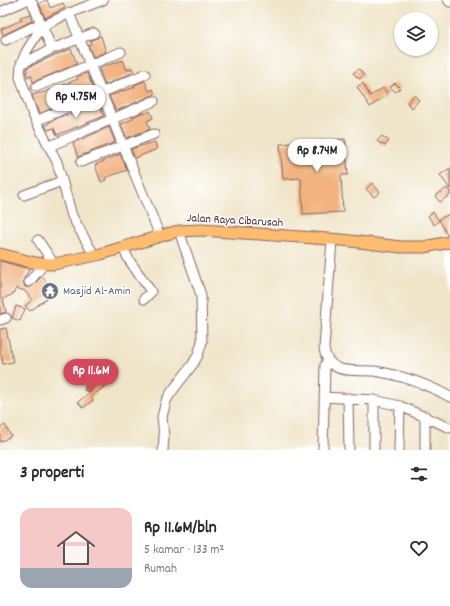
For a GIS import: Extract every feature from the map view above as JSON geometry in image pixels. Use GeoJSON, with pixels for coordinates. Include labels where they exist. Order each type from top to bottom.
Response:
{"type":"FeatureCollection","features":[{"type":"Feature","properties":{"kind":"main road","name":"Jalan Raya Cibarusah"},"geometry":{"type":"LineString","coordinates":[[0,254],[49,264],[123,248],[179,231],[202,230],[407,247],[424,247],[450,242]]}},
{"type":"Feature","properties":{"kind":"street"},"geometry":{"type":"LineString","coordinates":[[0,12],[27,0]]}},
{"type":"Feature","properties":{"kind":"street"},"geometry":{"type":"LineString","coordinates":[[31,0],[52,49]]}},
{"type":"Feature","properties":{"kind":"street"},"geometry":{"type":"LineString","coordinates":[[79,0],[73,11],[80,39],[160,236]]}},
{"type":"Feature","properties":{"kind":"street"},"geometry":{"type":"LineString","coordinates":[[6,40],[73,11],[103,0]]}},
{"type":"Feature","properties":{"kind":"street"},"geometry":{"type":"LineString","coordinates":[[41,25],[29,44],[21,64],[20,77],[32,115],[50,146],[57,162],[72,216],[94,255]]}},
{"type":"Feature","properties":{"kind":"street"},"geometry":{"type":"LineString","coordinates":[[21,64],[52,49],[94,33]]}},
{"type":"Feature","properties":{"kind":"street"},"geometry":{"type":"LineString","coordinates":[[36,87],[122,52]]}},
{"type":"Feature","properties":{"kind":"street"},"geometry":{"type":"LineString","coordinates":[[43,118],[145,74]]}},
{"type":"Feature","properties":{"kind":"street"},"geometry":{"type":"LineString","coordinates":[[50,146],[154,101]]}},
{"type":"Feature","properties":{"kind":"street"},"geometry":{"type":"LineString","coordinates":[[80,162],[154,134]]}},
{"type":"Feature","properties":{"kind":"street"},"geometry":{"type":"LineString","coordinates":[[24,195],[62,181]]}},
{"type":"Feature","properties":{"kind":"street"},"geometry":{"type":"LineString","coordinates":[[163,450],[164,436],[162,417],[166,401],[193,364],[198,355],[202,342],[201,295],[179,231]]}},
{"type":"Feature","properties":{"kind":"street"},"geometry":{"type":"LineString","coordinates":[[28,282],[49,264],[38,240]]}},
{"type":"Feature","properties":{"kind":"street"},"geometry":{"type":"LineString","coordinates":[[332,240],[324,348],[328,361],[339,368],[375,371],[404,378],[450,397]]}},
{"type":"Feature","properties":{"kind":"street"},"geometry":{"type":"LineString","coordinates":[[123,248],[129,260],[151,292],[144,299]]}},
{"type":"Feature","properties":{"kind":"street"},"geometry":{"type":"LineString","coordinates":[[323,450],[325,365],[328,361]]}},
{"type":"Feature","properties":{"kind":"street"},"geometry":{"type":"LineString","coordinates":[[324,397],[374,400],[400,406],[450,428]]}},
{"type":"Feature","properties":{"kind":"street"},"geometry":{"type":"LineString","coordinates":[[348,398],[348,450]]}},
{"type":"Feature","properties":{"kind":"street"},"geometry":{"type":"LineString","coordinates":[[374,400],[374,450]]}},
{"type":"Feature","properties":{"kind":"street"},"geometry":{"type":"LineString","coordinates":[[399,450],[400,406]]}},
{"type":"Feature","properties":{"kind":"street"},"geometry":{"type":"LineString","coordinates":[[424,450],[425,416]]}},
{"type":"Feature","properties":{"kind":"building"},"geometry":{"type":"Polygon","coordinates":[[[47,0],[50,8],[63,3],[65,8],[45,18],[39,3],[47,0]]]}},
{"type":"Feature","properties":{"kind":"building"},"geometry":{"type":"Polygon","coordinates":[[[30,14],[32,21],[3,35],[1,29],[22,20],[20,17],[30,14]]]}},
{"type":"Feature","properties":{"kind":"building"},"geometry":{"type":"Polygon","coordinates":[[[101,36],[106,52],[93,57],[88,45],[91,44],[90,41],[101,36]]]}},
{"type":"Feature","properties":{"kind":"building"},"geometry":{"type":"Polygon","coordinates":[[[71,49],[77,64],[33,82],[31,75],[27,77],[27,68],[71,49]]]}},
{"type":"Feature","properties":{"kind":"building"},"geometry":{"type":"Polygon","coordinates":[[[123,60],[127,70],[132,68],[134,72],[105,85],[99,68],[123,60]]]}},
{"type":"Feature","properties":{"kind":"building"},"geometry":{"type":"Polygon","coordinates":[[[359,69],[364,75],[359,79],[353,73],[359,69]]]}},
{"type":"Feature","properties":{"kind":"building"},"geometry":{"type":"Polygon","coordinates":[[[87,73],[94,90],[56,105],[39,114],[32,95],[45,92],[78,79],[77,77],[87,73]]]}},
{"type":"Feature","properties":{"kind":"building"},"geometry":{"type":"Polygon","coordinates":[[[145,81],[149,91],[153,89],[155,94],[116,111],[109,96],[135,87],[134,85],[145,81]]]}},
{"type":"Feature","properties":{"kind":"building"},"geometry":{"type":"Polygon","coordinates":[[[363,83],[370,96],[383,88],[388,94],[370,107],[357,87],[363,83]]]}},
{"type":"Feature","properties":{"kind":"building"},"geometry":{"type":"Polygon","coordinates":[[[395,83],[400,88],[396,92],[390,87],[395,83]]]}},
{"type":"Feature","properties":{"kind":"building"},"geometry":{"type":"Polygon","coordinates":[[[414,95],[419,100],[412,108],[407,103],[414,95]]]}},
{"type":"Feature","properties":{"kind":"building"},"geometry":{"type":"Polygon","coordinates":[[[98,101],[104,116],[57,135],[54,128],[48,130],[45,125],[66,114],[67,116],[98,101]]]}},
{"type":"Feature","properties":{"kind":"building"},"geometry":{"type":"Polygon","coordinates":[[[150,111],[153,118],[147,121],[150,129],[127,138],[121,124],[133,119],[132,117],[150,111]]]}},
{"type":"Feature","properties":{"kind":"building"},"geometry":{"type":"Polygon","coordinates":[[[109,127],[115,142],[78,157],[73,143],[109,127]]]}},
{"type":"Feature","properties":{"kind":"building"},"geometry":{"type":"Polygon","coordinates":[[[382,136],[389,141],[385,146],[377,141],[382,136]]]}},
{"type":"Feature","properties":{"kind":"building"},"geometry":{"type":"Polygon","coordinates":[[[345,139],[348,175],[341,175],[343,212],[303,214],[301,178],[283,179],[280,144],[345,139]]]}},
{"type":"Feature","properties":{"kind":"building"},"geometry":{"type":"Polygon","coordinates":[[[155,142],[157,149],[135,158],[131,149],[155,142]]]}},
{"type":"Feature","properties":{"kind":"building"},"geometry":{"type":"Polygon","coordinates":[[[120,154],[127,170],[105,178],[106,180],[101,182],[95,165],[120,154]]]}},
{"type":"Feature","properties":{"kind":"building"},"geometry":{"type":"Polygon","coordinates":[[[450,168],[450,189],[440,175],[450,168]]]}},
{"type":"Feature","properties":{"kind":"building"},"geometry":{"type":"Polygon","coordinates":[[[372,183],[380,192],[374,197],[366,189],[372,183]]]}},
{"type":"Feature","properties":{"kind":"building"},"geometry":{"type":"Polygon","coordinates":[[[447,188],[450,195],[440,202],[435,196],[447,188]]]}},
{"type":"Feature","properties":{"kind":"building"},"geometry":{"type":"Polygon","coordinates":[[[433,212],[439,221],[434,225],[428,216],[433,212]]]}},
{"type":"Feature","properties":{"kind":"building"},"geometry":{"type":"Polygon","coordinates":[[[450,214],[450,235],[447,235],[439,219],[450,214]]]}},
{"type":"Feature","properties":{"kind":"building"},"geometry":{"type":"Polygon","coordinates":[[[0,261],[29,269],[23,281],[25,287],[31,287],[42,276],[54,293],[30,311],[25,306],[32,300],[25,291],[16,288],[13,294],[3,299],[6,312],[0,314],[0,261]]]}},
{"type":"Feature","properties":{"kind":"building"},"geometry":{"type":"Polygon","coordinates":[[[16,306],[25,309],[20,321],[12,318],[16,306]]]}},
{"type":"Feature","properties":{"kind":"building"},"geometry":{"type":"Polygon","coordinates":[[[6,328],[13,362],[3,364],[0,350],[0,329],[6,328]]]}},
{"type":"Feature","properties":{"kind":"building"},"geometry":{"type":"Polygon","coordinates":[[[101,381],[105,386],[91,397],[93,400],[83,408],[78,402],[90,392],[84,390],[88,382],[96,385],[101,381]]]}},
{"type":"Feature","properties":{"kind":"building"},"geometry":{"type":"Polygon","coordinates":[[[5,425],[11,436],[0,442],[0,428],[5,425]]]}},
{"type":"Feature","properties":{"kind":"place","name":"Masjid Al-Amin"},"geometry":{"type":"Point","coordinates":[50,291]}}]}
